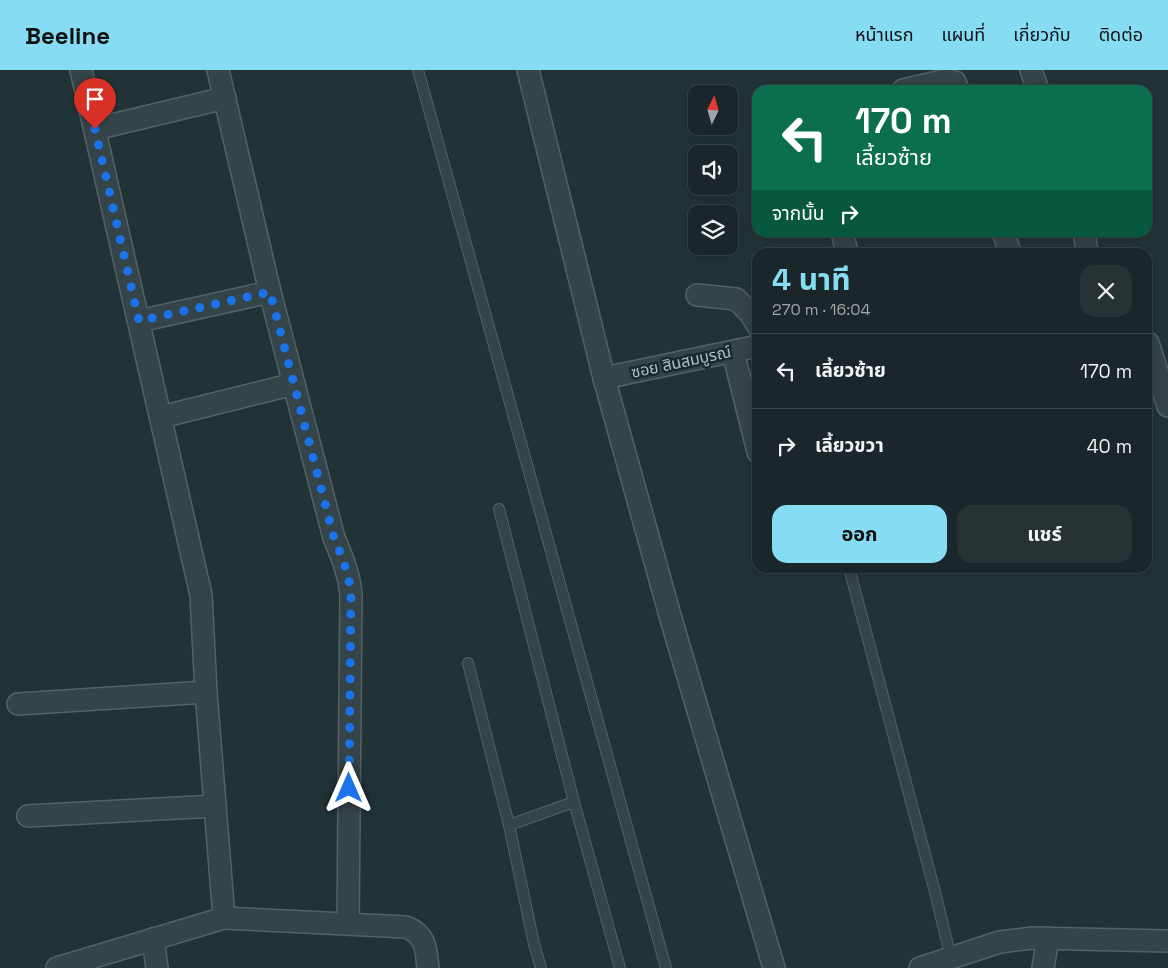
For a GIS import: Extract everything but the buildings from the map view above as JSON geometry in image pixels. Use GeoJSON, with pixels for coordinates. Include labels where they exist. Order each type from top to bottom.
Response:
{"type":"FeatureCollection","features":[{"type":"Feature","properties":{"kind":"street"},"geometry":{"type":"LineString","coordinates":[[81,70],[201,595],[206,692],[224,918]]}},
{"type":"Feature","properties":{"kind":"street"},"geometry":{"type":"LineString","coordinates":[[218,70],[270,292],[334,538],[350,578],[348,923]]}},
{"type":"Feature","properties":{"kind":"street"},"geometry":{"type":"LineString","coordinates":[[528,70],[604,378],[671,618],[774,968]]}},
{"type":"Feature","properties":{"kind":"street"},"geometry":{"type":"LineString","coordinates":[[1031,70],[1036,85]]}},
{"type":"Feature","properties":{"kind":"street"},"geometry":{"type":"LineString","coordinates":[[924,85],[946,80],[955,82],[956,85]]}},
{"type":"Feature","properties":{"kind":"street"},"geometry":{"type":"LineString","coordinates":[[95,129],[225,98]]}},
{"type":"Feature","properties":{"kind":"street"},"geometry":{"type":"LineString","coordinates":[[139,321],[270,292]]}},
{"type":"Feature","properties":{"kind":"street"},"geometry":{"type":"LineString","coordinates":[[697,295],[736,299],[752,316]]}},
{"type":"Feature","properties":{"kind":"street","name":"ซอย สินสมบูรณ์"},"geometry":{"type":"LineString","coordinates":[[604,378],[752,347]]}},
{"type":"Feature","properties":{"kind":"street"},"geometry":{"type":"LineString","coordinates":[[733,352],[752,428]]}},
{"type":"Feature","properties":{"kind":"street"},"geometry":{"type":"LineString","coordinates":[[1152,356],[1168,406]]}},
{"type":"Feature","properties":{"kind":"street"},"geometry":{"type":"LineString","coordinates":[[161,416],[294,384]]}},
{"type":"Feature","properties":{"kind":"street"},"geometry":{"type":"LineString","coordinates":[[18,704],[206,692]]}},
{"type":"Feature","properties":{"kind":"street"},"geometry":{"type":"LineString","coordinates":[[28,816],[215,806]]}},
{"type":"Feature","properties":{"kind":"street"},"geometry":{"type":"LineString","coordinates":[[57,968],[224,918],[406,927],[415,931],[423,939],[427,952],[428,968]]}},
{"type":"Feature","properties":{"kind":"street"},"geometry":{"type":"LineString","coordinates":[[920,968],[1000,942],[1032,938],[1168,941]]}},
{"type":"Feature","properties":{"kind":"street"},"geometry":{"type":"LineString","coordinates":[[1043,968],[1048,938]]}},
{"type":"Feature","properties":{"kind":"street"},"geometry":{"type":"LineString","coordinates":[[153,939],[157,968]]}},
{"type":"Feature","properties":{"kind":"lane"},"geometry":{"type":"LineString","coordinates":[[418,70],[666,968]]}},
{"type":"Feature","properties":{"kind":"lane"},"geometry":{"type":"LineString","coordinates":[[499,509],[574,802],[620,968]]}},
{"type":"Feature","properties":{"kind":"lane"},"geometry":{"type":"LineString","coordinates":[[850,573],[951,958]]}},
{"type":"Feature","properties":{"kind":"lane"},"geometry":{"type":"LineString","coordinates":[[468,663],[509,825],[534,944],[541,968]]}},
{"type":"Feature","properties":{"kind":"lane"},"geometry":{"type":"LineString","coordinates":[[509,825],[574,802]]}},
{"type":"Feature","properties":{"kind":"route"},"geometry":{"type":"LineString","coordinates":[[95,129],[139,321],[270,292],[334,538],[350,578],[349,788]]}}]}
